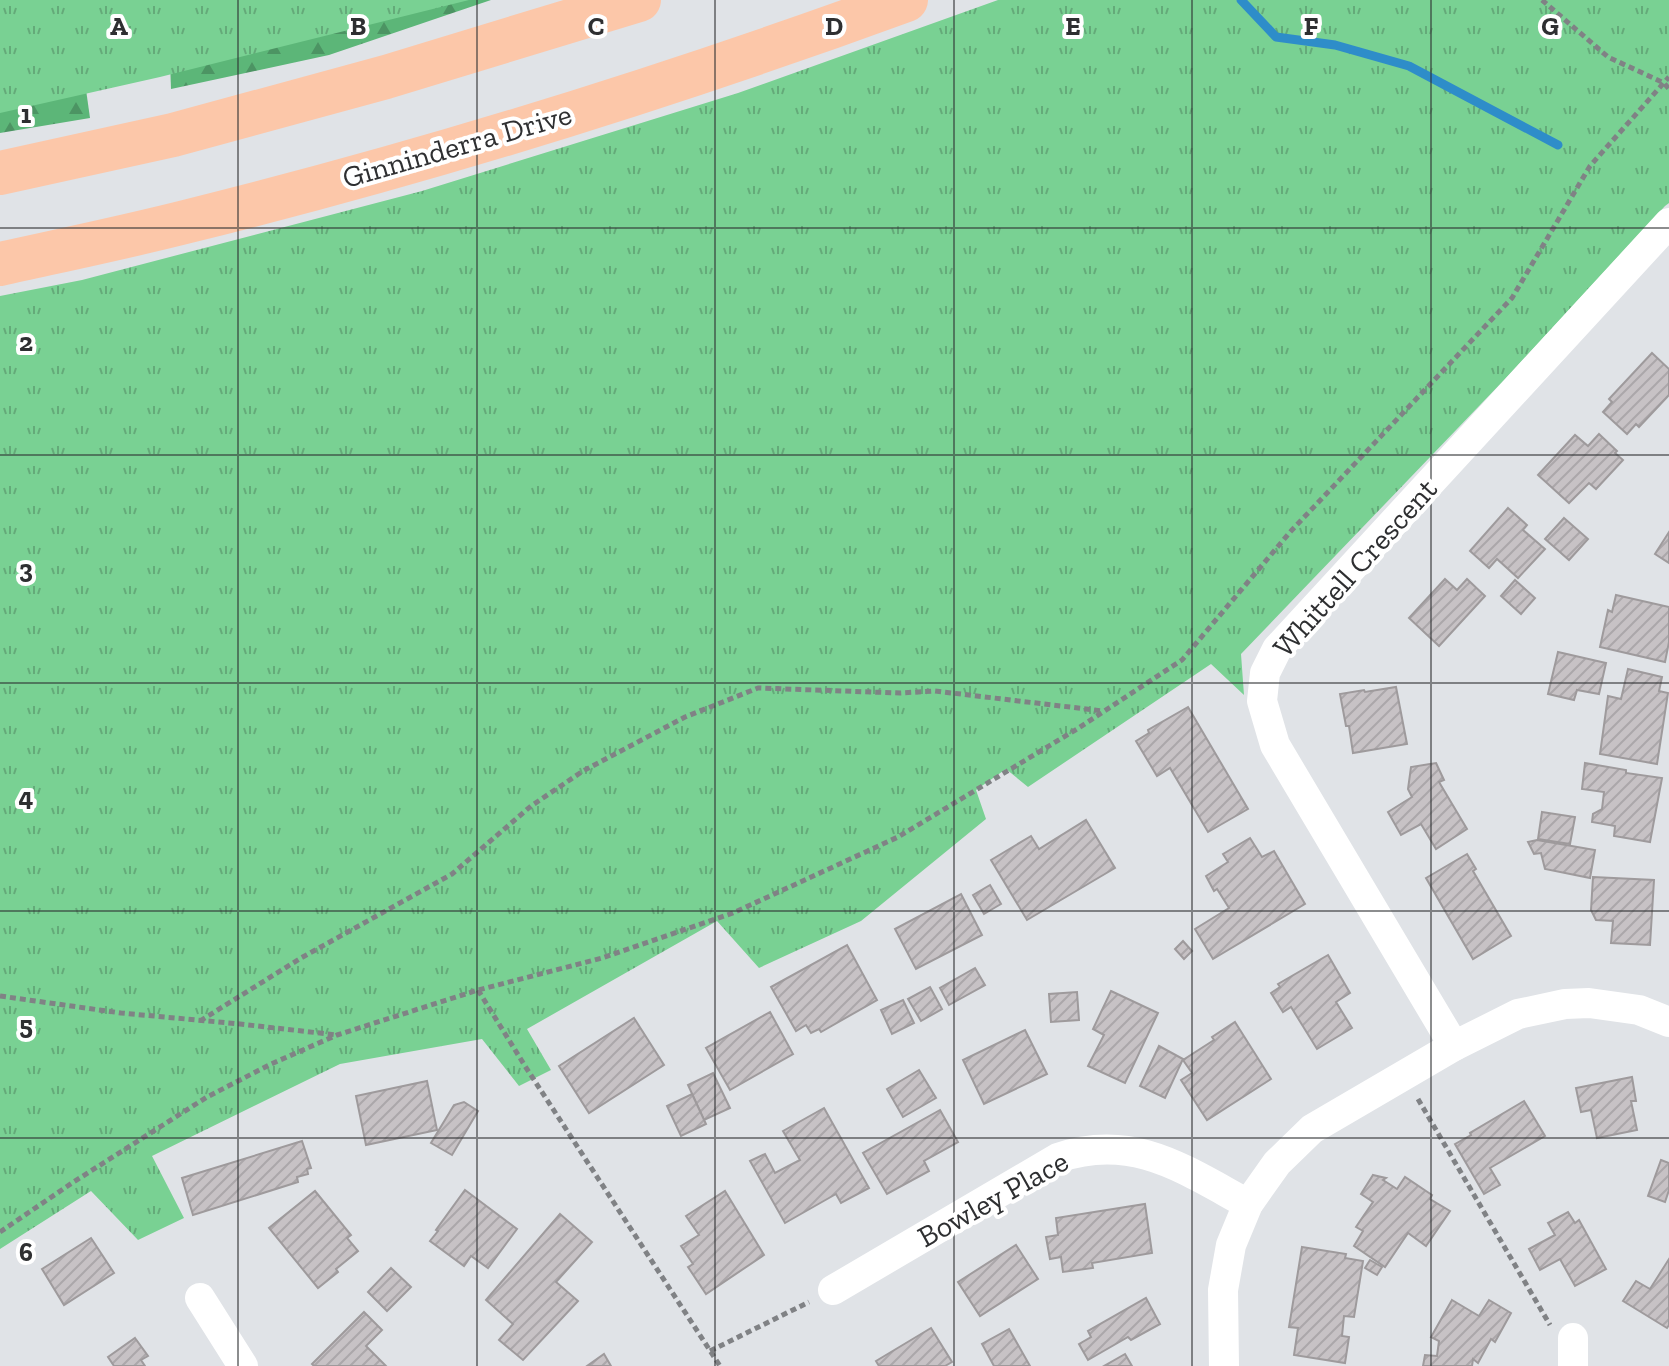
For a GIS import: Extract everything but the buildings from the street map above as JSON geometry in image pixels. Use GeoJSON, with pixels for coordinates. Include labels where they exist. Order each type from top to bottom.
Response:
{"type":"FeatureCollection","features":[{"type":"Feature","properties":{"kind":"main road"},"geometry":{"type":"LineString","coordinates":[[0,173],[173,135],[386,77],[639,0]]}},
{"type":"Feature","properties":{"kind":"main road","name":"Ginninderra Drive"},"geometry":{"type":"LineString","coordinates":[[0,264],[188,222],[406,164],[642,91],[906,0]]}},
{"type":"Feature","properties":{"kind":"street","name":"Whittell Crescent"},"geometry":{"type":"LineString","coordinates":[[1454,1046],[1275,745],[1262,701],[1265,673],[1277,649],[1669,223]]}},
{"type":"Feature","properties":{"kind":"street"},"geometry":{"type":"LineString","coordinates":[[1224,1366],[1223,1290],[1231,1245],[1248,1204],[1277,1163],[1312,1129],[1454,1046],[1518,1014],[1565,1004],[1589,1003],[1639,1010],[1669,1022]]}},
{"type":"Feature","properties":{"kind":"street","name":"Bowley Place"},"geometry":{"type":"LineString","coordinates":[[833,1290],[1058,1158],[1076,1152],[1114,1148],[1154,1156],[1248,1204]]}},
{"type":"Feature","properties":{"kind":"street"},"geometry":{"type":"LineString","coordinates":[[200,1298],[243,1366]]}},
{"type":"Feature","properties":{"kind":"path"},"geometry":{"type":"LineString","coordinates":[[1542,0],[1608,57],[1667,86]]}},
{"type":"Feature","properties":{"kind":"path"},"geometry":{"type":"LineString","coordinates":[[0,1232],[207,1097],[271,1064],[337,1035],[478,990],[602,958],[733,913],[898,837],[1105,711],[1182,660],[1291,531],[1512,298],[1590,166],[1667,86],[1669,77]]}},
{"type":"Feature","properties":{"kind":"path"},"geometry":{"type":"LineString","coordinates":[[200,1021],[301,958],[452,874],[531,806],[583,771],[685,717],[758,688],[900,693],[935,691],[1105,711]]}},
{"type":"Feature","properties":{"kind":"path"},"geometry":{"type":"LineString","coordinates":[[478,990],[720,1366]]}},
{"type":"Feature","properties":{"kind":"path"},"geometry":{"type":"LineString","coordinates":[[0,996],[337,1035]]}},
{"type":"Feature","properties":{"kind":"path"},"geometry":{"type":"LineString","coordinates":[[1403,1076],[1554,1332],[1573,1352]]}},
{"type":"Feature","properties":{"kind":"path"},"geometry":{"type":"LineString","coordinates":[[710,1351],[833,1290]]}},
{"type":"Feature","properties":{"kind":"green space"},"geometry":{"type":"Polygon","coordinates":[[[0,0],[469,0],[160,77],[0,113],[0,0]]]}},
{"type":"Feature","properties":{"kind":"green space"},"geometry":{"type":"Polygon","coordinates":[[[285,0],[491,0],[329,55],[171,89],[169,33],[285,0]]]}},
{"type":"Feature","properties":{"kind":"green space"},"geometry":{"type":"Polygon","coordinates":[[[998,0],[1669,0],[1669,203],[1241,654],[1244,695],[1211,664],[1028,787],[1006,769],[976,790],[986,819],[861,921],[759,968],[717,921],[527,1029],[551,1070],[519,1086],[482,1039],[340,1064],[152,1156],[184,1218],[138,1240],[91,1191],[0,1249],[0,296],[82,280],[422,191],[738,93],[998,0]]]}},
{"type":"Feature","properties":{"kind":"green space"},"geometry":{"type":"Polygon","coordinates":[[[79,40],[90,118],[0,133],[0,51],[79,40]]]}},
{"type":"Feature","properties":{"kind":"waterway"},"geometry":{"type":"LineString","coordinates":[[1241,0],[1276,37],[1335,45],[1409,66],[1558,145]]}}]}
